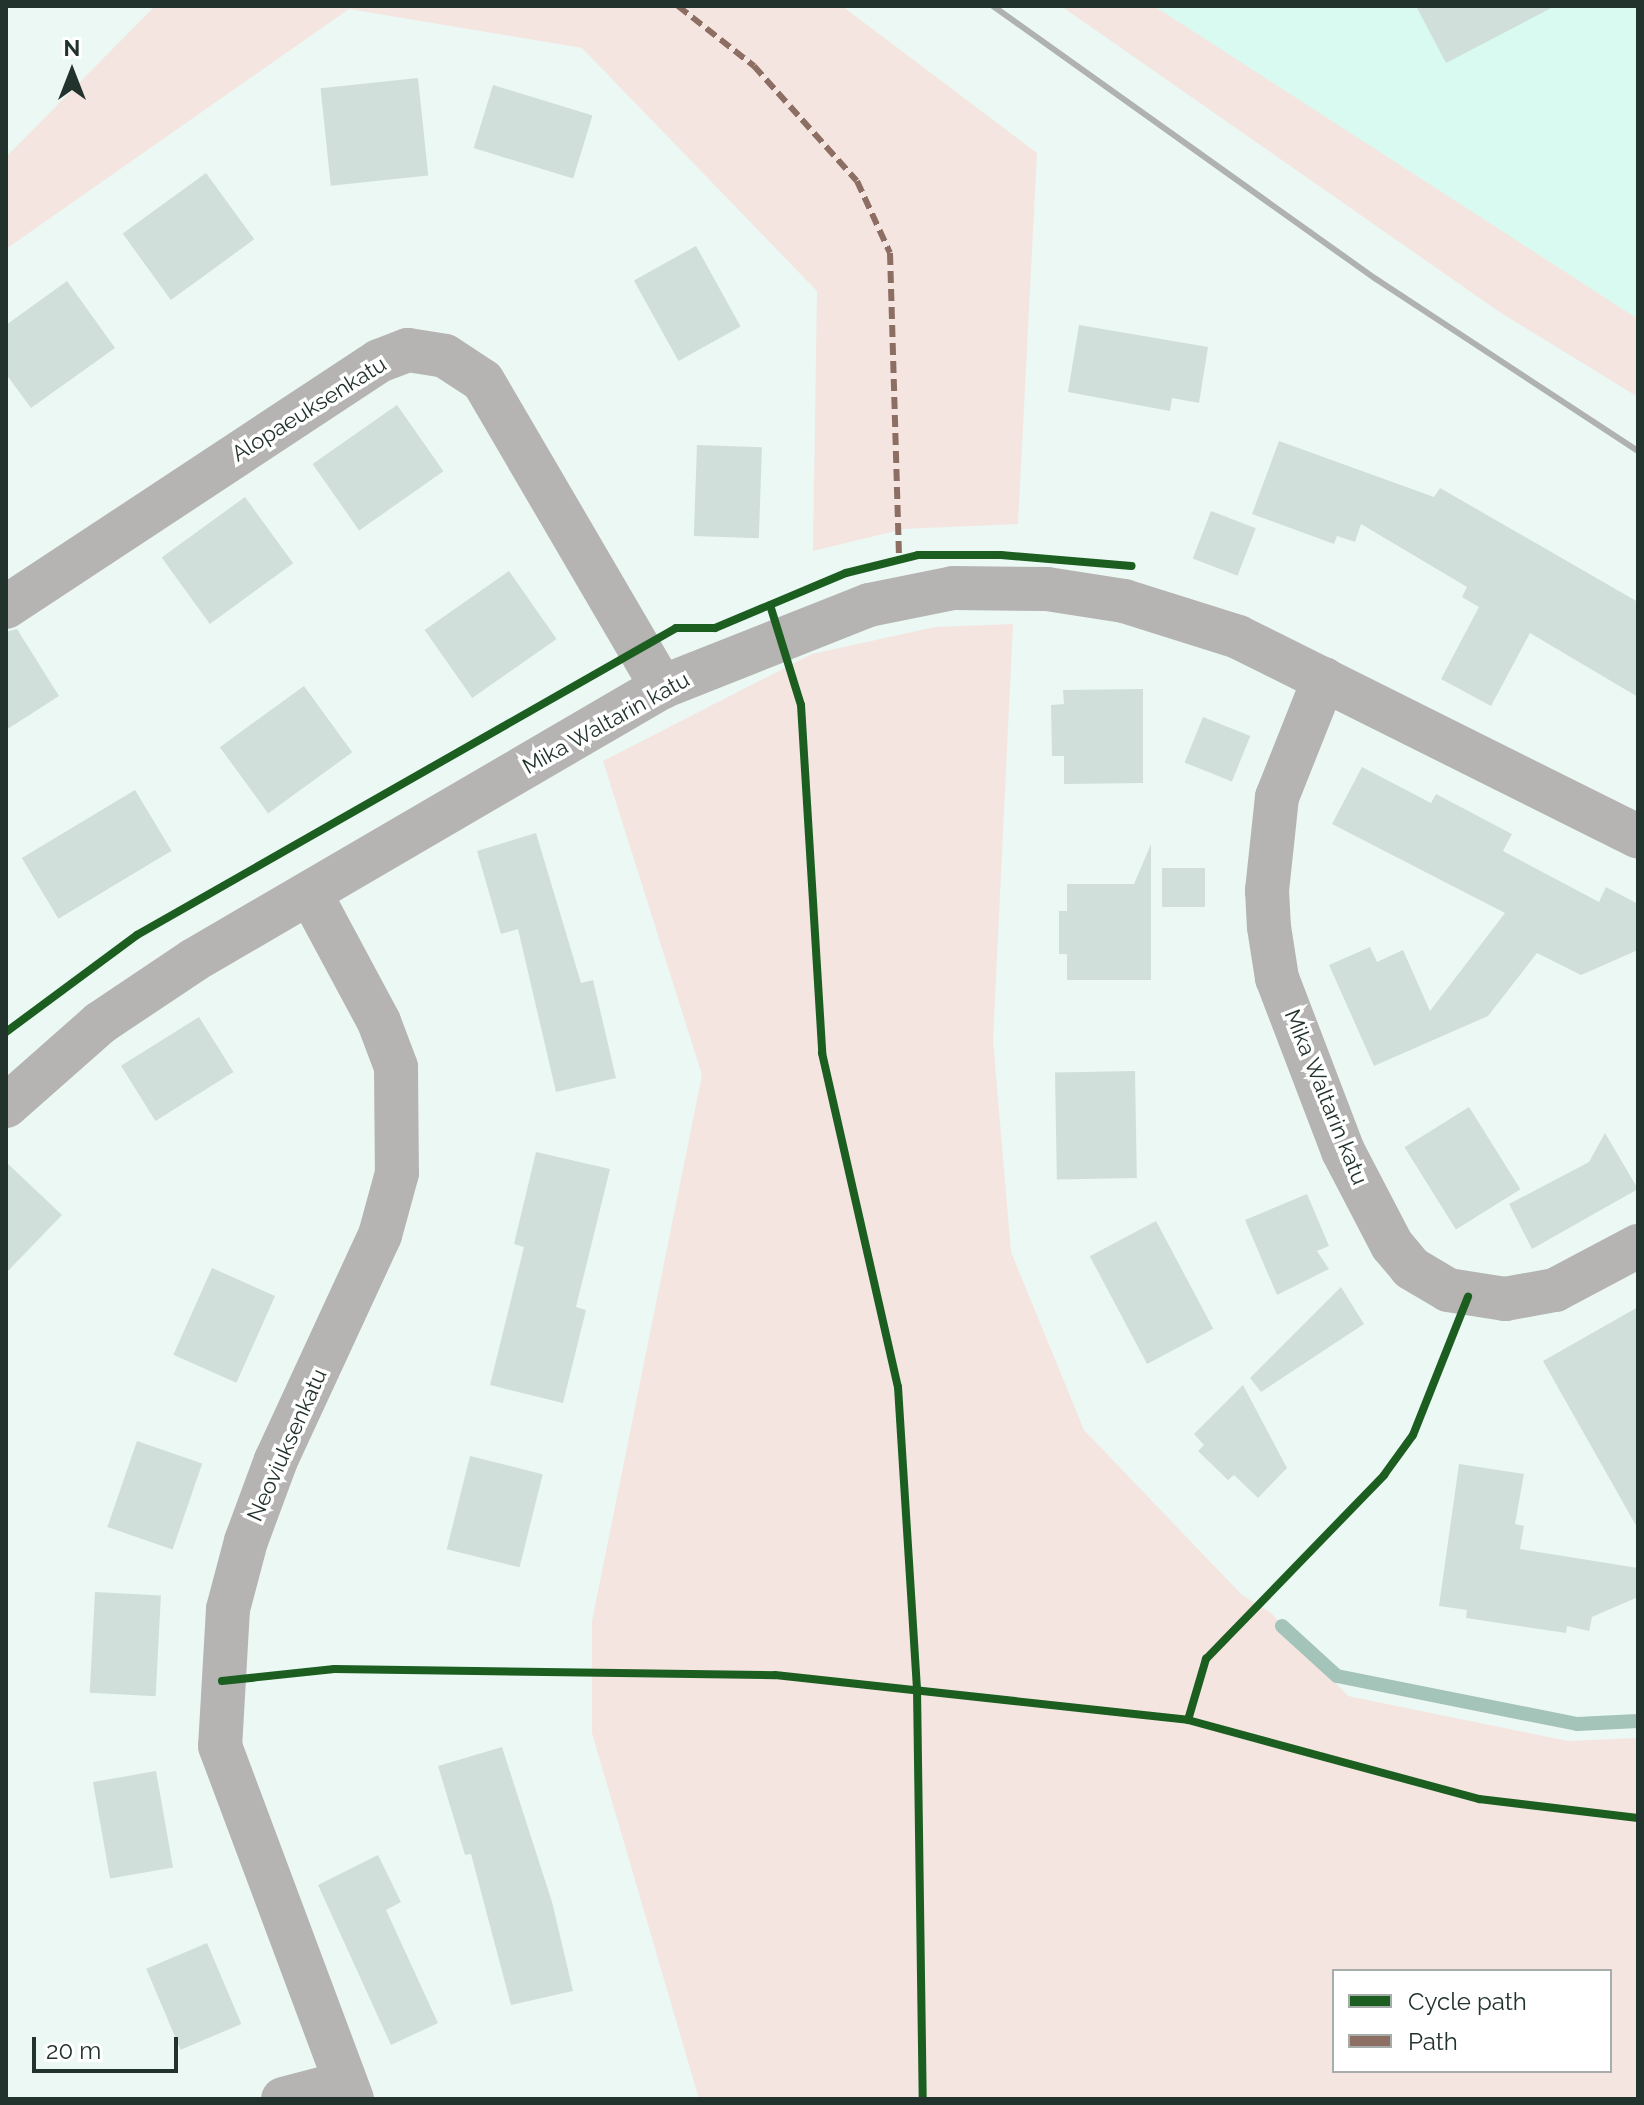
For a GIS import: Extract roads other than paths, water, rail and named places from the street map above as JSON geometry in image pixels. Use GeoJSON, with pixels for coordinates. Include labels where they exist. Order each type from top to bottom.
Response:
{"type":"FeatureCollection","features":[{"type":"Feature","properties":{"kind":"street","name":"Alopaeuksenkatu"},"geometry":{"type":"LineString","coordinates":[[6,607],[379,361],[408,350],[445,356],[483,381],[662,687]]}},
{"type":"Feature","properties":{"kind":"street","name":"Mika Waltarin katu"},"geometry":{"type":"LineString","coordinates":[[6,1106],[100,1023],[194,960],[311,895],[662,687],[869,605],[953,588],[1047,589],[1124,601],[1238,637],[1638,836]]}},
{"type":"Feature","properties":{"kind":"street","name":"Mika Waltarin katu"},"geometry":{"type":"LineString","coordinates":[[1324,679],[1277,797],[1267,890],[1269,927],[1277,978],[1343,1151],[1392,1245],[1411,1268],[1448,1290],[1505,1299],[1555,1290],[1638,1246]]}},
{"type":"Feature","properties":{"kind":"street","name":"Neoviuksenkatu"},"geometry":{"type":"LineString","coordinates":[[311,895],[379,1022],[396,1067],[397,1173],[380,1235],[276,1460],[246,1541],[228,1609],[220,1746],[348,2091]]}},
{"type":"Feature","properties":{"kind":"street"},"geometry":{"type":"LineString","coordinates":[[283,2099],[348,2091]]}},
{"type":"Feature","properties":{"kind":"waterway"},"geometry":{"type":"LineString","coordinates":[[1282,1626],[1337,1676],[1577,1724],[1638,1721]]}},
{"type":"Feature","properties":{"kind":"railway"},"geometry":{"type":"LineString","coordinates":[[993,6],[1376,279],[1638,451]]}}]}
